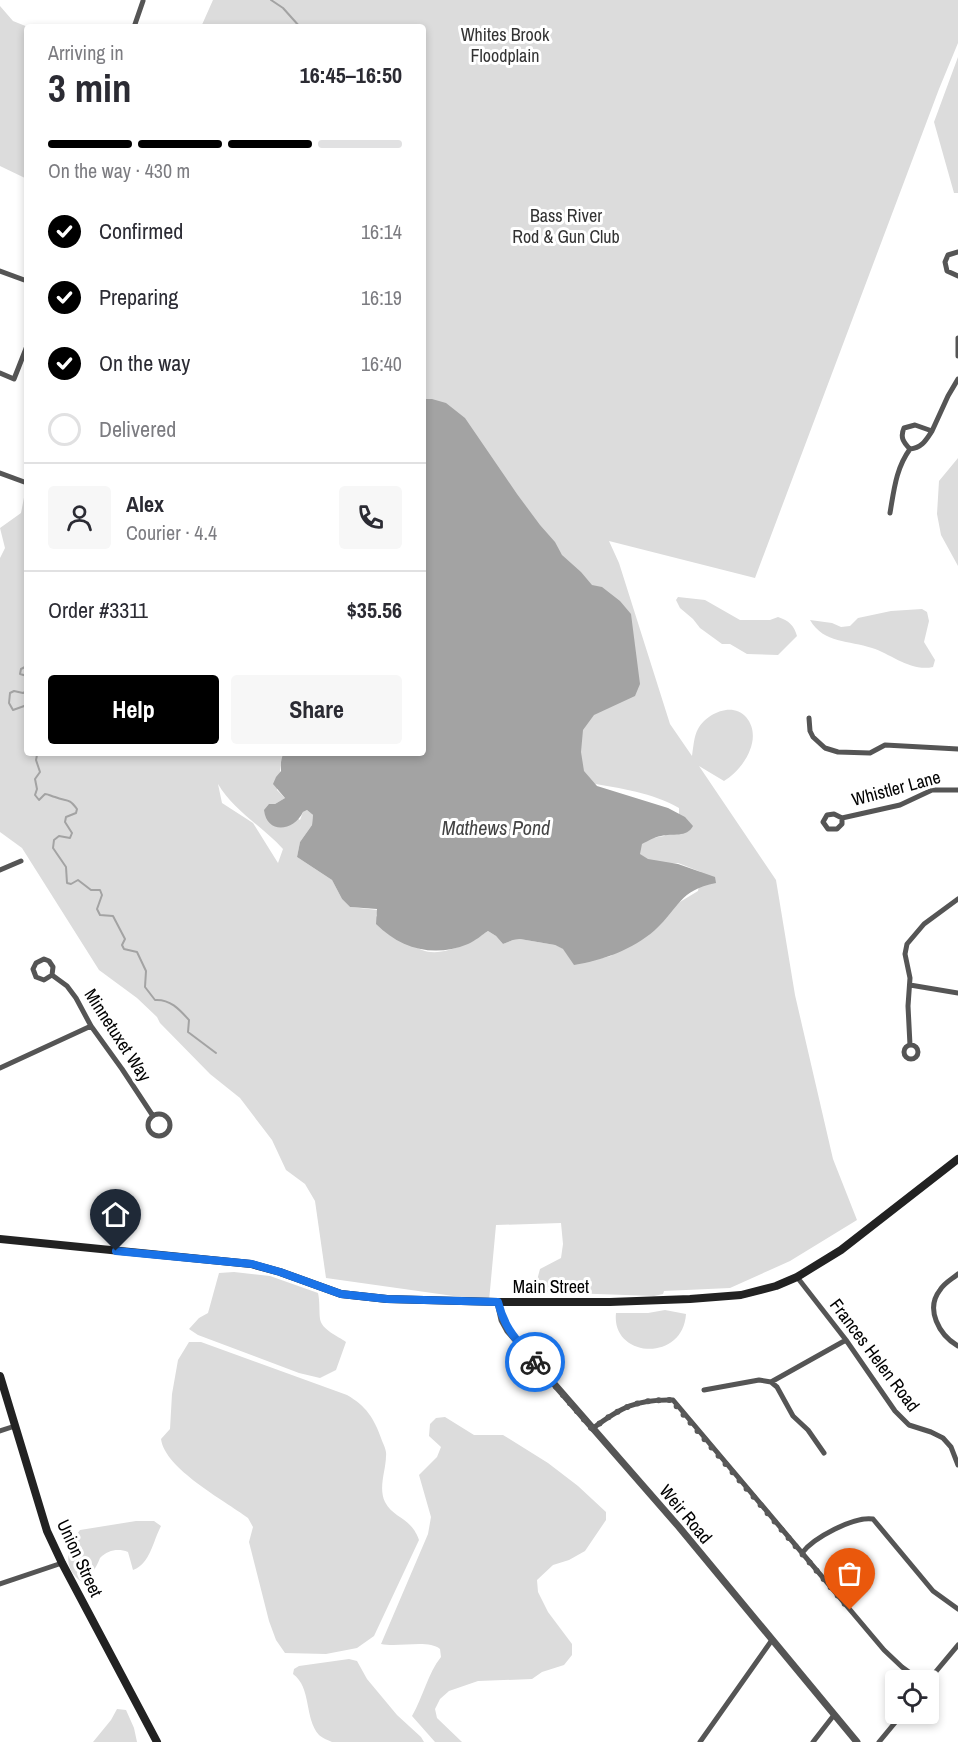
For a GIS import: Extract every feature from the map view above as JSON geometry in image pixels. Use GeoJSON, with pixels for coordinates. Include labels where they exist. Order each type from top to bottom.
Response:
{"type":"FeatureCollection","features":[{"type":"Feature","properties":{"kind":"main road","name":"Main Street"},"geometry":{"type":"LineString","coordinates":[[0,1239],[252,1264],[341,1294],[387,1299],[610,1302],[719,1298],[758,1291],[797,1276],[841,1250],[957,1163]]}},
{"type":"Feature","properties":{"kind":"main road","name":"Union Street"},"geometry":{"type":"LineString","coordinates":[[0,1376],[47,1531],[157,1742]]}},
{"type":"Feature","properties":{"kind":"street"},"geometry":{"type":"LineString","coordinates":[[135,24],[142,0]]}},
{"type":"Feature","properties":{"kind":"street"},"geometry":{"type":"LineString","coordinates":[[958,252],[948,255],[945,267],[947,271],[958,276]]}},
{"type":"Feature","properties":{"kind":"street"},"geometry":{"type":"LineString","coordinates":[[0,271],[24,280]]}},
{"type":"Feature","properties":{"kind":"street"},"geometry":{"type":"LineString","coordinates":[[958,338],[958,356]]}},
{"type":"Feature","properties":{"kind":"street"},"geometry":{"type":"LineString","coordinates":[[0,373],[14,379],[24,354]]}},
{"type":"Feature","properties":{"kind":"street"},"geometry":{"type":"LineString","coordinates":[[890,513],[902,459],[910,449],[917,448],[924,443],[958,379]]}},
{"type":"Feature","properties":{"kind":"street"},"geometry":{"type":"LineString","coordinates":[[910,449],[903,441],[901,434],[904,428],[915,424],[932,431]]}},
{"type":"Feature","properties":{"kind":"street"},"geometry":{"type":"LineString","coordinates":[[0,473],[24,482]]}},
{"type":"Feature","properties":{"kind":"street"},"geometry":{"type":"LineString","coordinates":[[809,718],[813,737],[825,748],[838,752],[870,753],[885,745],[958,749]]}},
{"type":"Feature","properties":{"kind":"street","name":"Whistler Lane"},"geometry":{"type":"LineString","coordinates":[[842,818],[900,805],[932,790],[958,789]]}},
{"type":"Feature","properties":{"kind":"street"},"geometry":{"type":"LineString","coordinates":[[0,870],[21,861]]}},
{"type":"Feature","properties":{"kind":"street"},"geometry":{"type":"LineString","coordinates":[[910,1045],[908,1006],[910,985],[905,954],[908,944],[924,924],[958,899]]}},
{"type":"Feature","properties":{"kind":"street","name":"Minnetuxet Way"},"geometry":{"type":"LineString","coordinates":[[52,975],[76,998],[92,1026],[153,1116]]}},
{"type":"Feature","properties":{"kind":"street"},"geometry":{"type":"LineString","coordinates":[[910,985],[958,993]]}},
{"type":"Feature","properties":{"kind":"street"},"geometry":{"type":"LineString","coordinates":[[0,1068],[92,1026]]}},
{"type":"Feature","properties":{"kind":"street","name":"Minnetuxet Way"},"geometry":{"type":"LineString","coordinates":[[163,1114],[168,1119],[170,1128],[165,1134],[158,1136],[150,1130],[149,1122],[153,1116],[163,1114]]}},
{"type":"Feature","properties":{"kind":"street"},"geometry":{"type":"LineString","coordinates":[[958,1274],[941,1288],[936,1297],[934,1309],[936,1321],[943,1333],[958,1346]]}},
{"type":"Feature","properties":{"kind":"street","name":"Frances Helen Road"},"geometry":{"type":"LineString","coordinates":[[797,1276],[901,1418],[909,1425],[943,1438],[951,1447],[958,1465]]}},
{"type":"Feature","properties":{"kind":"street","name":"Weir Road"},"geometry":{"type":"LineString","coordinates":[[498,1302],[502,1320],[508,1331],[679,1527],[857,1742]]}},
{"type":"Feature","properties":{"kind":"street"},"geometry":{"type":"LineString","coordinates":[[771,1382],[846,1340]]}},
{"type":"Feature","properties":{"kind":"street"},"geometry":{"type":"LineString","coordinates":[[704,1390],[759,1380],[771,1382],[777,1387],[793,1416],[808,1430],[824,1453]]}},
{"type":"Feature","properties":{"kind":"street"},"geometry":{"type":"LineString","coordinates":[[592,1429],[626,1406],[648,1400],[673,1400],[884,1650],[906,1670]]}},
{"type":"Feature","properties":{"kind":"street"},"geometry":{"type":"LineString","coordinates":[[0,1431],[15,1426]]}},
{"type":"Feature","properties":{"kind":"street"},"geometry":{"type":"LineString","coordinates":[[802,1553],[809,1543],[854,1521],[873,1518],[933,1591],[958,1609]]}},
{"type":"Feature","properties":{"kind":"street"},"geometry":{"type":"LineString","coordinates":[[0,1584],[62,1563]]}},
{"type":"Feature","properties":{"kind":"street"},"geometry":{"type":"LineString","coordinates":[[700,1742],[772,1640]]}},
{"type":"Feature","properties":{"kind":"street"},"geometry":{"type":"LineString","coordinates":[[937,1670],[958,1646]]}},
{"type":"Feature","properties":{"kind":"street"},"geometry":{"type":"LineString","coordinates":[[813,1742],[834,1715]]}},
{"type":"Feature","properties":{"kind":"street"},"geometry":{"type":"LineString","coordinates":[[879,1742],[894,1724]]}},
{"type":"Feature","properties":{"kind":"green space","name":"Bass River Rod & Gun Club"},"geometry":{"type":"Polygon","coordinates":[[[213,0],[958,0],[958,43],[755,578],[609,541],[619,563],[670,724],[692,756],[697,732],[713,714],[734,710],[746,717],[751,725],[753,734],[749,753],[731,776],[724,781],[699,766],[776,880],[795,995],[833,1159],[857,1220],[790,1261],[730,1288],[664,1291],[663,1294],[654,1296],[540,1292],[536,1284],[540,1269],[561,1258],[563,1244],[561,1223],[496,1225],[489,1301],[326,1278],[315,1201],[305,1184],[286,1170],[272,1140],[240,1098],[210,1074],[137,998],[99,970],[22,848],[0,832],[0,558],[5,548],[0,528],[21,513],[24,498],[24,756],[283,756],[277,790],[285,798],[275,804],[300,820],[303,812],[307,810],[313,815],[312,825],[300,842],[297,857],[332,880],[342,899],[350,907],[378,910],[376,916],[412,944],[430,952],[456,948],[488,931],[503,944],[520,939],[555,945],[589,961],[611,956],[629,937],[660,914],[698,891],[701,872],[678,863],[663,864],[629,874],[641,840],[664,836],[679,825],[679,808],[647,795],[590,783],[571,756],[591,588],[426,417],[426,24],[202,24],[213,0]],[[218,784],[222,803],[253,823],[278,863],[283,849],[232,802],[218,784]]]}},
{"type":"Feature","properties":{"kind":"green space"},"geometry":{"type":"Polygon","coordinates":[[[0,6],[13,21],[24,25],[24,178],[0,166],[0,6]]]}},
{"type":"Feature","properties":{"kind":"green space"},"geometry":{"type":"Polygon","coordinates":[[[958,57],[958,193],[954,193],[934,122],[958,57]]]}},
{"type":"Feature","properties":{"kind":"green space"},"geometry":{"type":"Polygon","coordinates":[[[958,458],[958,566],[941,535],[937,514],[939,481],[958,458]]]}},
{"type":"Feature","properties":{"kind":"green space"},"geometry":{"type":"Polygon","coordinates":[[[678,597],[705,600],[740,620],[770,620],[778,617],[790,624],[797,636],[778,655],[747,654],[730,644],[722,644],[700,628],[680,608],[676,600],[678,597]]]}},
{"type":"Feature","properties":{"kind":"green space"},"geometry":{"type":"Polygon","coordinates":[[[922,609],[927,612],[929,621],[924,642],[935,660],[933,667],[909,665],[872,648],[830,637],[816,628],[810,620],[832,623],[841,627],[850,626],[858,618],[891,611],[922,609]]]}},
{"type":"Feature","properties":{"kind":"green space"},"geometry":{"type":"Polygon","coordinates":[[[234,1272],[270,1276],[318,1293],[321,1323],[327,1330],[346,1342],[336,1370],[320,1378],[299,1373],[198,1335],[189,1329],[199,1318],[208,1313],[219,1273],[234,1272]]]}},
{"type":"Feature","properties":{"kind":"green space"},"geometry":{"type":"Polygon","coordinates":[[[665,1310],[686,1314],[682,1330],[673,1341],[661,1347],[648,1349],[635,1346],[624,1339],[617,1328],[616,1313],[648,1313],[665,1310]]]}},
{"type":"Feature","properties":{"kind":"green space"},"geometry":{"type":"Polygon","coordinates":[[[189,1342],[201,1342],[347,1395],[364,1408],[372,1419],[386,1452],[383,1497],[389,1508],[412,1527],[419,1540],[374,1636],[357,1648],[326,1654],[285,1653],[276,1640],[269,1621],[249,1542],[253,1527],[248,1518],[197,1483],[173,1461],[165,1450],[161,1439],[170,1429],[172,1394],[178,1360],[189,1342]]]}},
{"type":"Feature","properties":{"kind":"green space"},"geometry":{"type":"Polygon","coordinates":[[[445,1417],[474,1435],[503,1435],[548,1463],[606,1512],[606,1520],[585,1551],[569,1560],[553,1565],[537,1580],[538,1592],[548,1612],[572,1644],[572,1655],[564,1665],[542,1672],[532,1679],[478,1681],[449,1691],[440,1699],[435,1709],[437,1718],[462,1742],[435,1742],[412,1716],[441,1657],[440,1649],[421,1644],[381,1644],[428,1534],[431,1517],[419,1475],[437,1457],[441,1447],[429,1436],[430,1424],[436,1418],[445,1417]]]}},
{"type":"Feature","properties":{"kind":"green space"},"geometry":{"type":"Polygon","coordinates":[[[136,1521],[154,1521],[161,1526],[147,1557],[139,1567],[133,1570],[128,1552],[113,1550],[100,1558],[93,1572],[82,1582],[75,1576],[68,1557],[69,1550],[80,1530],[136,1521]]]}},
{"type":"Feature","properties":{"kind":"green space"},"geometry":{"type":"Polygon","coordinates":[[[349,1659],[357,1661],[367,1679],[397,1715],[424,1742],[332,1742],[319,1735],[311,1720],[303,1687],[293,1674],[294,1669],[299,1666],[349,1659]]]}},
{"type":"Feature","properties":{"kind":"green space"},"geometry":{"type":"Polygon","coordinates":[[[117,1709],[126,1710],[137,1742],[93,1742],[111,1720],[117,1709]]]}},
{"type":"Feature","properties":{"kind":"water","name":"Mathews Pond"},"geometry":{"type":"Polygon","coordinates":[[[426,399],[432,399],[446,403],[465,418],[562,555],[592,585],[602,587],[620,601],[631,614],[640,684],[635,696],[594,715],[583,730],[581,752],[584,771],[597,786],[668,808],[685,817],[693,826],[690,830],[683,834],[651,839],[642,844],[640,854],[648,859],[678,864],[715,877],[716,883],[703,886],[687,895],[655,930],[627,949],[574,965],[563,949],[555,945],[520,939],[503,944],[488,931],[471,943],[455,948],[419,949],[396,940],[376,924],[377,909],[350,907],[342,899],[332,880],[297,857],[300,842],[312,825],[313,815],[307,810],[294,823],[281,828],[270,824],[264,810],[269,804],[275,804],[285,798],[273,784],[281,771],[282,756],[426,756],[426,399]]]}},
{"type":"Feature","properties":{"kind":"waterway"},"geometry":{"type":"LineString","coordinates":[[271,0],[283,8],[297,24]]}},
{"type":"Feature","properties":{"kind":"waterway"},"geometry":{"type":"LineString","coordinates":[[24,668],[20,674],[24,675]]}},
{"type":"Feature","properties":{"kind":"waterway"},"geometry":{"type":"LineString","coordinates":[[24,692],[14,691],[10,693],[9,703],[13,710],[24,706]]}},
{"type":"Feature","properties":{"kind":"waterway"},"geometry":{"type":"LineString","coordinates":[[37,756],[40,772],[35,779],[37,789],[35,795],[39,800],[45,794],[67,800],[77,809],[76,813],[66,817],[65,822],[72,833],[70,838],[59,836],[54,840],[53,848],[66,867],[67,883],[71,884],[78,880],[91,890],[100,890],[102,895],[97,909],[100,915],[113,916],[125,939],[122,945],[124,949],[137,952],[146,971],[145,987],[155,1000],[165,1001],[178,1009],[189,1020],[188,1032],[216,1053]]}},
{"type":"Feature","properties":{"kind":"way so far"},"geometry":{"type":"LineString","coordinates":[[535,1362],[592,1429],[616,1412],[636,1402],[673,1400],[850,1610]]}},
{"type":"Feature","properties":{"kind":"route"},"geometry":{"type":"LineString","coordinates":[[116,1251],[252,1264],[341,1294],[387,1299],[498,1302],[502,1320],[508,1331],[535,1362]]}},
{"type":"Feature","properties":{"kind":"park label","name":"Whites Brook Floodplain"},"geometry":{"type":"Point","coordinates":[505,44]}}]}
